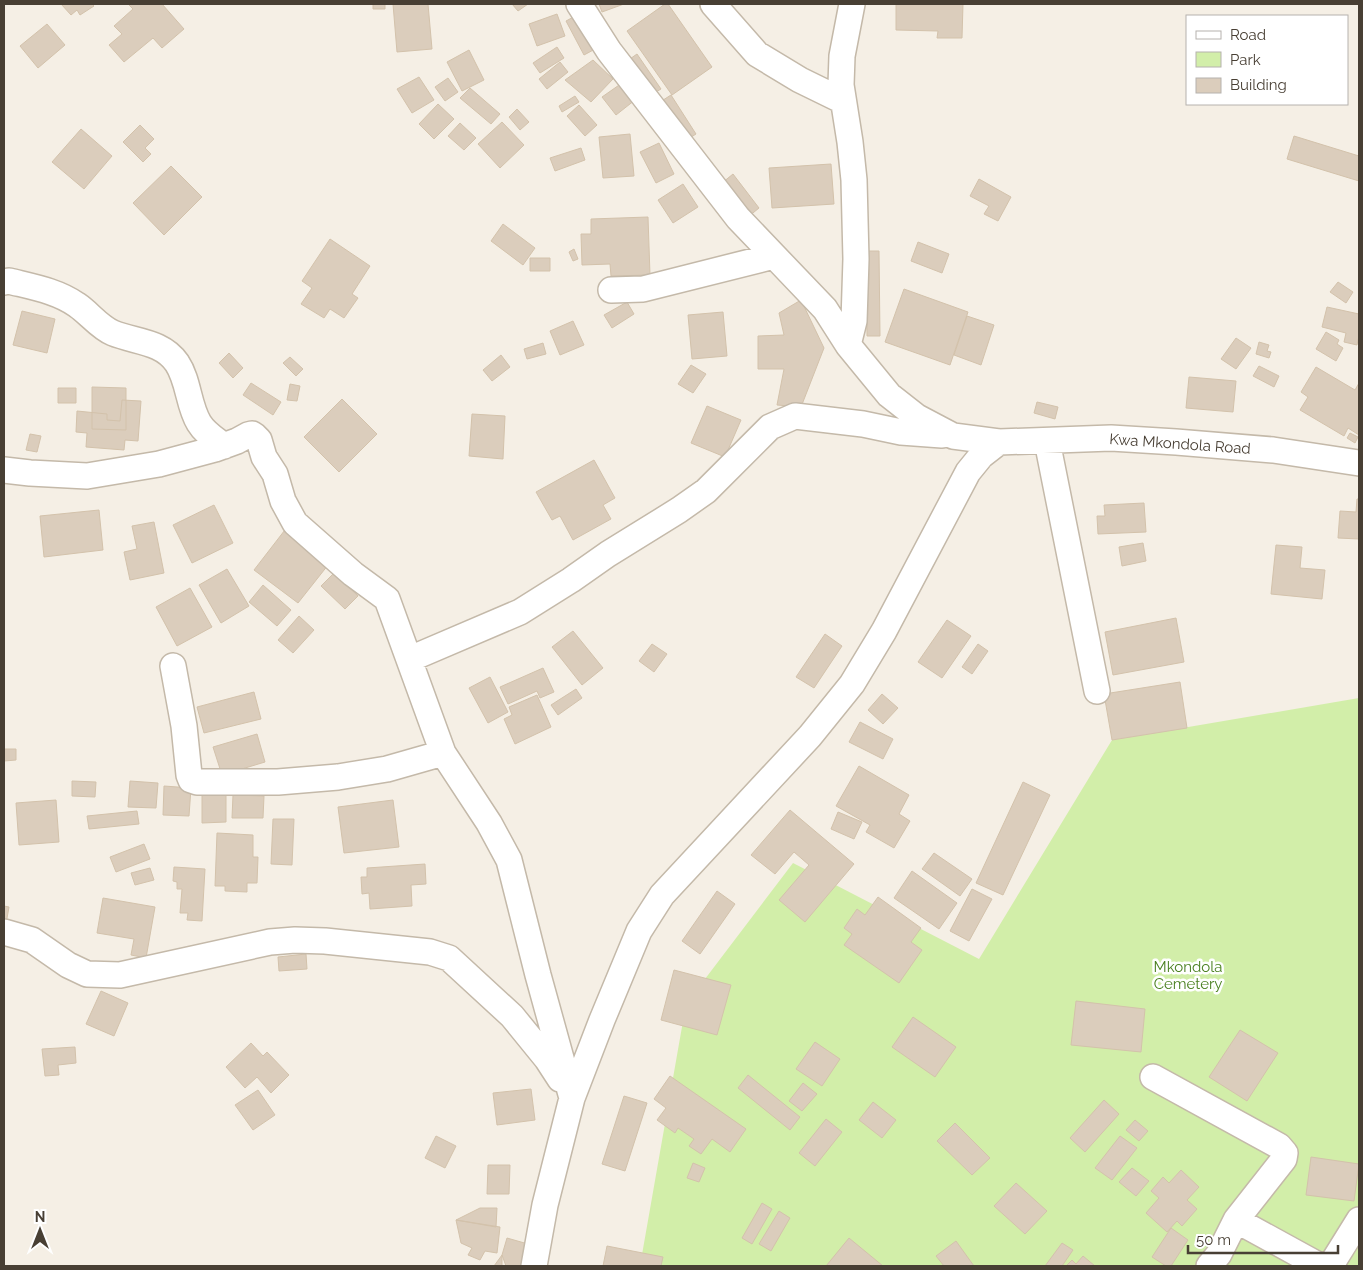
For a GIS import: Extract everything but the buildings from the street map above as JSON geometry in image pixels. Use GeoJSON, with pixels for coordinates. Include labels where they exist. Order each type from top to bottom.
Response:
{"type":"FeatureCollection","features":[{"type":"Feature","properties":{"kind":"street"},"geometry":{"type":"LineString","coordinates":[[579,4],[609,51],[738,218],[825,309],[848,345],[889,395],[917,417],[953,436]]}},
{"type":"Feature","properties":{"kind":"street"},"geometry":{"type":"LineString","coordinates":[[713,4],[757,54],[800,80],[843,101]]}},
{"type":"Feature","properties":{"kind":"street"},"geometry":{"type":"LineString","coordinates":[[848,345],[854,321],[856,259],[854,180],[843,101],[842,56],[852,4]]}},
{"type":"Feature","properties":{"kind":"street"},"geometry":{"type":"LineString","coordinates":[[611,290],[653,287],[774,256]]}},
{"type":"Feature","properties":{"kind":"street"},"geometry":{"type":"LineString","coordinates":[[4,282],[9,281],[58,294],[77,305],[111,332],[146,341],[162,349],[175,361],[180,369],[199,424],[209,435],[224,446]]}},
{"type":"Feature","properties":{"kind":"street","name":"Kwa Mkondola Road"},"geometry":{"type":"LineString","coordinates":[[410,659],[520,612],[571,580],[706,491],[770,427],[795,416],[863,424],[901,432],[999,442],[1111,438],[1273,450],[1359,463]]}},
{"type":"Feature","properties":{"kind":"street"},"geometry":{"type":"LineString","coordinates":[[4,470],[87,476],[159,464],[224,446],[252,434],[259,440],[264,457],[274,474],[283,501],[295,523],[353,574],[387,599],[443,753],[489,823],[509,860],[572,1098]]}},
{"type":"Feature","properties":{"kind":"street"},"geometry":{"type":"LineString","coordinates":[[1047,440],[1097,692]]}},
{"type":"Feature","properties":{"kind":"street"},"geometry":{"type":"LineString","coordinates":[[534,1266],[545,1205],[572,1098],[639,931],[662,895],[810,736],[852,684],[884,632],[968,472],[981,456],[999,442]]}},
{"type":"Feature","properties":{"kind":"street"},"geometry":{"type":"LineString","coordinates":[[173,666],[184,726],[189,775],[191,780],[197,782],[278,782],[338,777],[387,769],[443,753]]}},
{"type":"Feature","properties":{"kind":"street"},"geometry":{"type":"LineString","coordinates":[[4,932],[32,940],[68,965],[87,974],[104,975],[120,975],[270,942],[295,940],[325,941],[430,952],[450,958],[512,1016],[547,1060],[572,1098]]}},
{"type":"Feature","properties":{"kind":"street"},"geometry":{"type":"LineString","coordinates":[[1153,1077],[1279,1146],[1285,1153],[1284,1159],[1236,1220],[1219,1254],[1209,1266]]}},
{"type":"Feature","properties":{"kind":"street"},"geometry":{"type":"LineString","coordinates":[[1236,1220],[1320,1266],[1331,1265],[1359,1220]]}},
{"type":"Feature","properties":{"kind":"green space","name":"Mkondola Cemetery"},"geometry":{"type":"Polygon","coordinates":[[[1359,698],[1359,1266],[640,1266],[686,1004],[793,863],[979,959],[1112,740],[1359,698]]]}}]}
